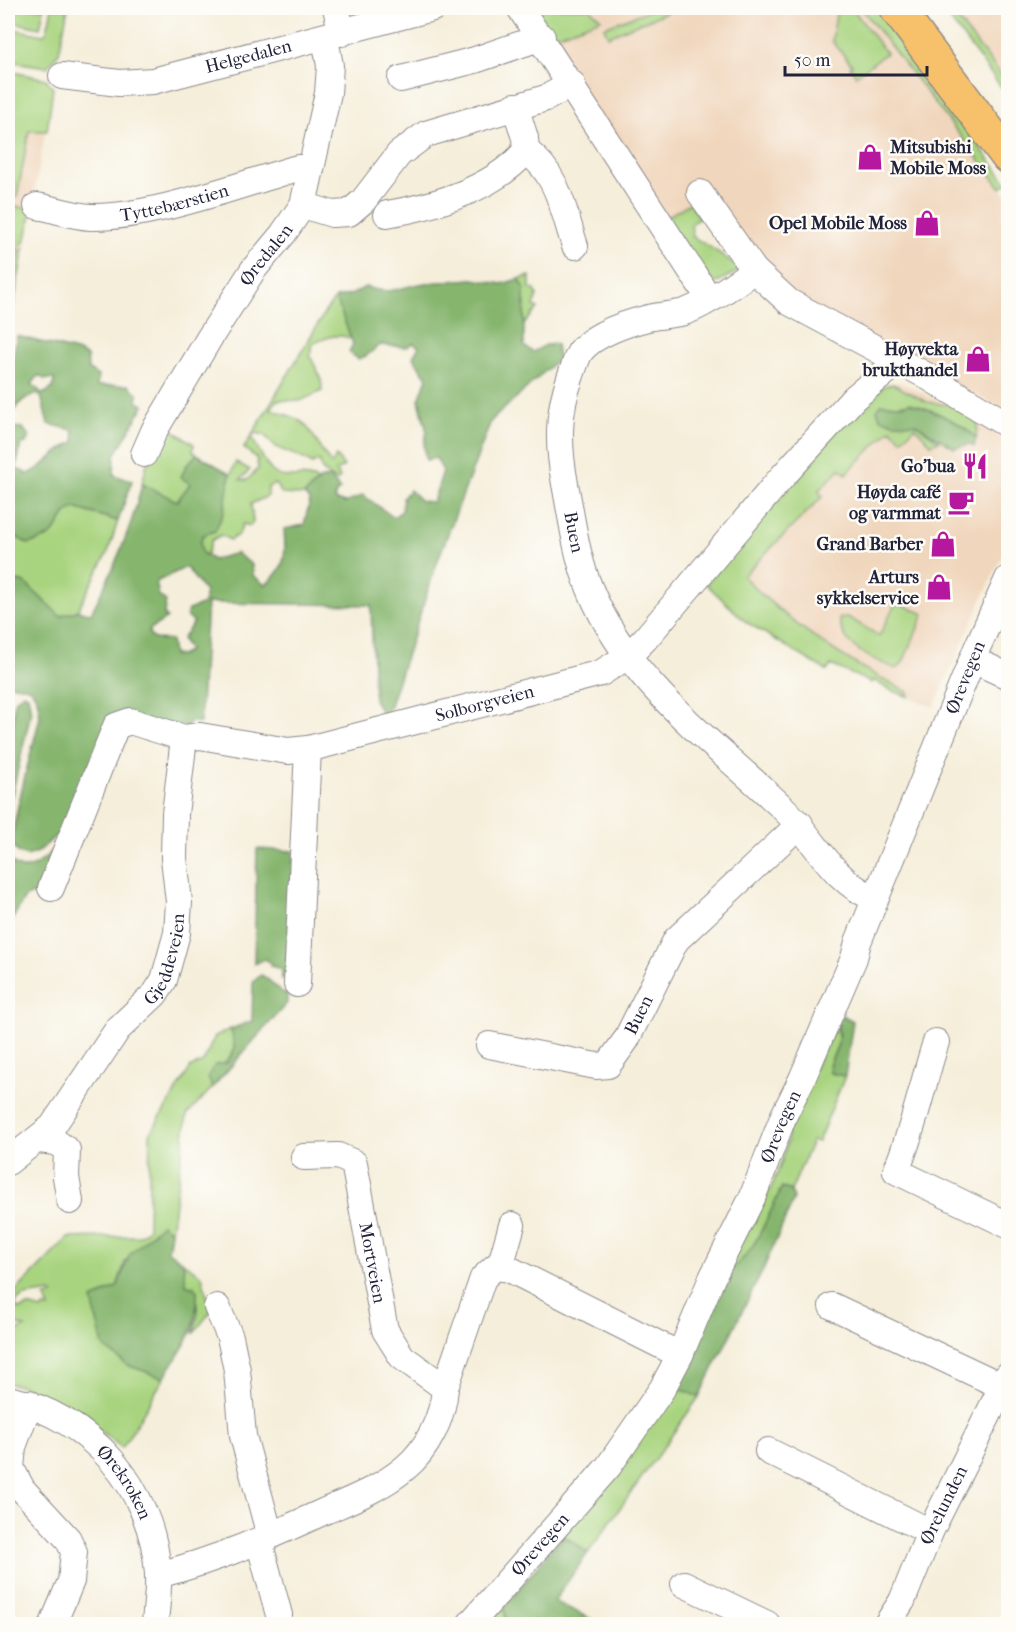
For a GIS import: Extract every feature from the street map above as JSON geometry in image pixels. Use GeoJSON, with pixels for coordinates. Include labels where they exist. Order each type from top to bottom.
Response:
{"type":"FeatureCollection","features":[{"type":"Feature","properties":{"kind":"main road"},"geometry":{"type":"LineString","coordinates":[[896,8],[1008,157]]}},
{"type":"Feature","properties":{"kind":"main road"},"geometry":{"type":"LineString","coordinates":[[917,8],[1008,128]]}},
{"type":"Feature","properties":{"kind":"street","name":"Øredalen"},"geometry":{"type":"LineString","coordinates":[[144,454],[154,431],[210,337],[253,270],[284,234],[303,205],[309,168],[328,93],[336,8]]}},
{"type":"Feature","properties":{"kind":"street","name":"Helgedalen"},"geometry":{"type":"LineString","coordinates":[[62,76],[119,83],[153,81],[433,8]]}},
{"type":"Feature","properties":{"kind":"street"},"geometry":{"type":"LineString","coordinates":[[520,8],[542,37],[709,298]]}},
{"type":"Feature","properties":{"kind":"street"},"geometry":{"type":"LineString","coordinates":[[401,79],[475,60],[542,37]]}},
{"type":"Feature","properties":{"kind":"street"},"geometry":{"type":"LineString","coordinates":[[303,205],[326,213],[349,213],[363,201],[385,170],[409,144],[444,127],[546,98],[572,84]]}},
{"type":"Feature","properties":{"kind":"street"},"geometry":{"type":"LineString","coordinates":[[514,106],[525,138],[526,151],[546,166],[555,183],[574,246]]}},
{"type":"Feature","properties":{"kind":"street"},"geometry":{"type":"LineString","coordinates":[[387,214],[464,193],[503,171],[526,151]]}},
{"type":"Feature","properties":{"kind":"street","name":"Tyttebærstien"},"geometry":{"type":"LineString","coordinates":[[37,206],[88,217],[114,216],[183,201],[297,168],[309,168]]}},
{"type":"Feature","properties":{"kind":"street"},"geometry":{"type":"LineString","coordinates":[[700,193],[754,270],[789,302],[904,359],[1008,425]]}},
{"type":"Feature","properties":{"kind":"street","name":"Buen"},"geometry":{"type":"LineString","coordinates":[[754,270],[683,312],[649,318],[587,345],[580,353],[562,399],[558,419],[560,455],[581,563],[600,611],[628,656],[693,729],[800,824],[841,877],[858,892],[875,898]]}},
{"type":"Feature","properties":{"kind":"street","name":"Solborgveien"},"geometry":{"type":"LineString","coordinates":[[51,888],[116,726],[130,722],[184,738],[200,736],[288,751],[308,749],[601,673],[628,656],[846,407],[904,359]]}},
{"type":"Feature","properties":{"kind":"street","name":"Ørevegen"},"geometry":{"type":"LineString","coordinates":[[470,1624],[608,1467],[651,1406],[680,1355],[712,1278],[756,1188],[784,1114],[802,1079],[854,958],[875,898],[1008,579]]}},
{"type":"Feature","properties":{"kind":"street"},"geometry":{"type":"LineString","coordinates":[[973,660],[1008,676]]}},
{"type":"Feature","properties":{"kind":"street","name":"Gjeddeveien"},"geometry":{"type":"LineString","coordinates":[[8,1162],[52,1127],[118,1029],[155,994],[164,980],[172,958],[179,902],[174,858],[175,814],[184,738]]}},
{"type":"Feature","properties":{"kind":"street"},"geometry":{"type":"LineString","coordinates":[[297,984],[308,749]]}},
{"type":"Feature","properties":{"kind":"street","name":"Buen"},"geometry":{"type":"LineString","coordinates":[[489,1045],[596,1066],[608,1065],[626,1040],[676,940],[800,824]]}},
{"type":"Feature","properties":{"kind":"street"},"geometry":{"type":"LineString","coordinates":[[936,1042],[917,1103],[911,1135],[896,1171],[1008,1224]]}},
{"type":"Feature","properties":{"kind":"street"},"geometry":{"type":"LineString","coordinates":[[38,1140],[56,1142],[67,1150],[66,1177],[69,1201]]}},
{"type":"Feature","properties":{"kind":"street","name":"Mortveien"},"geometry":{"type":"LineString","coordinates":[[304,1157],[338,1155],[354,1163],[385,1330],[402,1357],[445,1388]]}},
{"type":"Feature","properties":{"kind":"street"},"geometry":{"type":"LineString","coordinates":[[500,1267],[512,1225]]}},
{"type":"Feature","properties":{"kind":"street"},"geometry":{"type":"LineString","coordinates":[[158,1575],[206,1562],[264,1539],[380,1486],[407,1467],[421,1451],[444,1406],[445,1388],[483,1278],[495,1267],[500,1267],[612,1320],[680,1355]]}},
{"type":"Feature","properties":{"kind":"street"},"geometry":{"type":"LineString","coordinates":[[832,1306],[1007,1383]]}},
{"type":"Feature","properties":{"kind":"street"},"geometry":{"type":"LineString","coordinates":[[216,1307],[230,1337],[237,1370],[243,1436],[279,1615]]}},
{"type":"Feature","properties":{"kind":"street","name":"Ørelunden"},"geometry":{"type":"LineString","coordinates":[[887,1624],[906,1613],[930,1532],[1007,1383]]}},
{"type":"Feature","properties":{"kind":"street"},"geometry":{"type":"LineString","coordinates":[[18,1401],[11,1468],[22,1489],[68,1539],[74,1552],[71,1581],[53,1624]]}},
{"type":"Feature","properties":{"kind":"street","name":"Ørekroken"},"geometry":{"type":"LineString","coordinates":[[18,1401],[52,1412],[74,1426],[103,1450],[123,1474],[139,1500],[151,1528],[158,1575],[155,1624]]}},
{"type":"Feature","properties":{"kind":"street"},"geometry":{"type":"LineString","coordinates":[[768,1451],[930,1532]]}},
{"type":"Feature","properties":{"kind":"street"},"geometry":{"type":"LineString","coordinates":[[684,1584],[767,1624]]}},
{"type":"Feature","properties":{"kind":"shaded area"},"geometry":{"type":"Polygon","coordinates":[[[528,8],[861,8],[1008,197],[1008,412],[809,307],[695,200],[663,219],[528,8]]]}},
{"type":"Feature","properties":{"kind":"shaded area"},"geometry":{"type":"Polygon","coordinates":[[[941,8],[1008,8],[1008,96],[946,15],[941,8]]]}},
{"type":"Feature","properties":{"kind":"shaded area"},"geometry":{"type":"Polygon","coordinates":[[[8,71],[46,79],[53,88],[8,341],[8,71]]]}},
{"type":"Feature","properties":{"kind":"shaded area"},"geometry":{"type":"Polygon","coordinates":[[[899,382],[950,405],[1008,440],[1008,542],[934,707],[831,665],[827,671],[746,622],[706,584],[886,385],[899,382]]]}},
{"type":"Feature","properties":{"kind":"green space"},"geometry":{"type":"Polygon","coordinates":[[[8,8],[44,8],[40,28],[8,21],[8,8]]]}},
{"type":"Feature","properties":{"kind":"green space"},"geometry":{"type":"Polygon","coordinates":[[[52,8],[68,8],[59,53],[47,67],[8,61],[8,28],[43,35],[47,31],[52,8]]]}},
{"type":"Feature","properties":{"kind":"green space"},"geometry":{"type":"Polygon","coordinates":[[[528,8],[589,8],[601,19],[549,38],[528,8]]]}},
{"type":"Feature","properties":{"kind":"green space"},"geometry":{"type":"Polygon","coordinates":[[[655,8],[677,8],[608,36],[604,27],[655,8]]]}},
{"type":"Feature","properties":{"kind":"green space"},"geometry":{"type":"Polygon","coordinates":[[[837,8],[852,8],[886,53],[856,76],[850,67],[852,65],[832,41],[837,8]]]}},
{"type":"Feature","properties":{"kind":"green space"},"geometry":{"type":"Polygon","coordinates":[[[861,8],[876,8],[1007,183],[1001,188],[861,8]]]}},
{"type":"Feature","properties":{"kind":"green space"},"geometry":{"type":"Polygon","coordinates":[[[941,8],[949,8],[1008,84],[1008,96],[941,8]]]}},
{"type":"Feature","properties":{"kind":"green space"},"geometry":{"type":"Polygon","coordinates":[[[8,71],[46,79],[53,88],[47,131],[29,131],[17,198],[8,197],[8,71]]]}},
{"type":"Feature","properties":{"kind":"green space"},"geometry":{"type":"Polygon","coordinates":[[[695,200],[693,208],[700,216],[691,225],[693,237],[740,270],[716,283],[710,281],[663,219],[695,200]]]}},
{"type":"Feature","properties":{"kind":"green space"},"geometry":{"type":"Polygon","coordinates":[[[8,205],[32,209],[26,239],[8,262],[8,205]]]}},
{"type":"Feature","properties":{"kind":"green space"},"geometry":{"type":"Polygon","coordinates":[[[24,248],[16,290],[8,288],[8,269],[24,248]]]}},
{"type":"Feature","properties":{"kind":"green space"},"geometry":{"type":"Polygon","coordinates":[[[530,276],[530,289],[535,290],[537,296],[534,306],[538,308],[523,326],[525,303],[519,279],[530,276]]]}},
{"type":"Feature","properties":{"kind":"green space"},"geometry":{"type":"Polygon","coordinates":[[[473,279],[502,284],[519,279],[524,287],[524,346],[533,352],[546,345],[556,344],[558,359],[491,421],[438,560],[385,720],[374,699],[371,605],[207,603],[200,723],[191,721],[187,727],[123,716],[61,831],[38,852],[27,856],[17,851],[13,845],[15,822],[40,717],[38,701],[33,691],[23,686],[8,685],[8,579],[25,583],[60,616],[77,611],[91,613],[121,550],[142,484],[177,501],[190,484],[181,477],[186,466],[197,454],[230,474],[224,512],[215,531],[203,535],[200,544],[202,553],[213,560],[236,553],[252,565],[253,575],[265,585],[278,573],[281,566],[285,553],[284,529],[304,525],[310,500],[304,495],[321,479],[329,477],[340,489],[335,494],[335,500],[345,503],[363,495],[393,517],[402,511],[403,497],[410,490],[421,501],[433,502],[443,471],[436,458],[426,460],[424,445],[427,432],[419,400],[427,378],[413,357],[419,347],[413,343],[407,347],[380,345],[358,359],[349,352],[353,344],[336,298],[353,294],[365,287],[383,291],[417,284],[473,279]],[[186,567],[156,582],[159,596],[166,601],[164,614],[167,618],[150,629],[149,634],[154,639],[171,640],[173,655],[181,656],[189,650],[182,639],[194,622],[187,617],[188,610],[204,604],[205,592],[186,567]]]}},
{"type":"Feature","properties":{"kind":"green space"},"geometry":{"type":"Polygon","coordinates":[[[8,288],[16,290],[8,341],[8,288]]]}},
{"type":"Feature","properties":{"kind":"green space"},"geometry":{"type":"Polygon","coordinates":[[[336,298],[351,339],[336,336],[312,344],[310,356],[321,378],[322,391],[300,401],[277,400],[271,409],[302,422],[332,464],[336,456],[344,466],[336,471],[340,478],[336,481],[322,470],[319,460],[312,464],[275,446],[265,435],[255,433],[251,437],[272,471],[278,475],[307,477],[318,481],[304,495],[282,494],[275,484],[268,487],[268,496],[251,504],[253,522],[250,526],[243,524],[239,534],[230,540],[221,535],[212,540],[206,556],[202,553],[200,544],[203,535],[215,531],[236,462],[250,470],[240,480],[247,480],[258,469],[257,459],[244,448],[327,309],[336,298]]]}},
{"type":"Feature","properties":{"kind":"green space"},"geometry":{"type":"Polygon","coordinates":[[[17,336],[87,356],[88,369],[98,376],[97,386],[128,385],[138,394],[137,402],[144,405],[115,455],[114,475],[132,481],[118,521],[75,508],[64,516],[55,531],[47,538],[28,544],[15,536],[8,539],[8,427],[23,428],[29,436],[26,443],[21,444],[16,469],[25,472],[25,475],[75,442],[73,430],[48,424],[41,396],[36,394],[25,399],[18,406],[8,426],[8,391],[17,336]],[[39,375],[32,384],[43,394],[53,388],[54,379],[44,379],[39,375]]]}},
{"type":"Feature","properties":{"kind":"green space"},"geometry":{"type":"Polygon","coordinates":[[[893,384],[927,402],[950,405],[978,421],[976,438],[955,422],[929,410],[913,404],[889,404],[939,441],[931,444],[915,427],[902,440],[891,429],[846,474],[840,469],[818,491],[823,496],[743,576],[780,611],[820,641],[908,692],[909,697],[886,688],[874,680],[872,683],[831,665],[827,671],[746,622],[706,584],[852,412],[886,385],[893,384]]]}},
{"type":"Feature","properties":{"kind":"green space"},"geometry":{"type":"Polygon","coordinates":[[[910,403],[962,426],[976,438],[974,447],[970,444],[954,448],[916,424],[894,423],[880,418],[877,410],[881,404],[910,403]]]}},
{"type":"Feature","properties":{"kind":"green space"},"geometry":{"type":"Polygon","coordinates":[[[163,424],[194,444],[193,451],[197,454],[186,466],[190,484],[177,502],[142,484],[148,459],[163,424]]]}},
{"type":"Feature","properties":{"kind":"green space"},"geometry":{"type":"Polygon","coordinates":[[[75,508],[118,521],[108,552],[77,611],[60,616],[25,583],[8,579],[8,539],[52,534],[68,510],[75,508]]]}},
{"type":"Feature","properties":{"kind":"green space"},"geometry":{"type":"Polygon","coordinates":[[[896,602],[924,614],[903,662],[897,669],[869,657],[852,645],[841,628],[839,618],[848,617],[879,636],[896,602]]]}},
{"type":"Feature","properties":{"kind":"green space"},"geometry":{"type":"Polygon","coordinates":[[[23,693],[28,695],[31,712],[8,812],[8,742],[13,728],[14,701],[23,693]]]}},
{"type":"Feature","properties":{"kind":"green space"},"geometry":{"type":"Polygon","coordinates":[[[64,838],[43,891],[25,897],[8,927],[8,857],[15,865],[22,868],[30,867],[38,864],[64,838]]]}},
{"type":"Feature","properties":{"kind":"green space"},"geometry":{"type":"Polygon","coordinates":[[[257,849],[294,851],[287,970],[282,980],[282,969],[270,966],[271,963],[265,959],[254,964],[257,849]]]}},
{"type":"Feature","properties":{"kind":"green space"},"geometry":{"type":"Polygon","coordinates":[[[261,975],[287,994],[287,1003],[212,1088],[208,1076],[215,1065],[227,1063],[235,1049],[231,1029],[252,1021],[253,982],[261,975]]]}},
{"type":"Feature","properties":{"kind":"green space"},"geometry":{"type":"Polygon","coordinates":[[[842,1015],[853,1021],[845,1076],[830,1073],[831,1062],[839,1040],[838,1024],[842,1015]]]}},
{"type":"Feature","properties":{"kind":"green space"},"geometry":{"type":"Polygon","coordinates":[[[836,1025],[839,1042],[829,1065],[831,1073],[845,1076],[818,1142],[812,1141],[791,1191],[782,1187],[751,1248],[733,1267],[722,1273],[775,1179],[783,1158],[788,1122],[836,1025]]]}},
{"type":"Feature","properties":{"kind":"green space"},"geometry":{"type":"Polygon","coordinates":[[[231,1029],[234,1037],[233,1051],[226,1062],[208,1076],[212,1088],[187,1115],[171,1232],[169,1228],[154,1231],[125,1262],[117,1287],[99,1296],[103,1346],[127,1365],[164,1378],[122,1448],[69,1408],[40,1393],[8,1383],[8,1336],[25,1327],[14,1324],[8,1329],[10,1297],[68,1238],[139,1236],[148,1229],[150,1134],[191,1067],[203,1062],[215,1036],[231,1029]],[[51,1292],[24,1296],[17,1301],[15,1308],[21,1309],[28,1306],[41,1310],[44,1307],[49,1308],[45,1298],[54,1294],[51,1292]]]}},
{"type":"Feature","properties":{"kind":"green space"},"geometry":{"type":"Polygon","coordinates":[[[782,1187],[791,1191],[794,1199],[762,1272],[699,1397],[674,1386],[722,1273],[733,1267],[751,1248],[782,1187]]]}},
{"type":"Feature","properties":{"kind":"green space"},"geometry":{"type":"Polygon","coordinates":[[[162,1224],[171,1232],[168,1251],[183,1262],[186,1284],[197,1290],[193,1328],[164,1378],[127,1365],[103,1346],[92,1300],[117,1287],[130,1254],[162,1224]]]}},
{"type":"Feature","properties":{"kind":"green space"},"geometry":{"type":"Polygon","coordinates":[[[183,1262],[202,1276],[211,1311],[193,1334],[198,1314],[194,1286],[186,1285],[183,1262]]]}},
{"type":"Feature","properties":{"kind":"green space"},"geometry":{"type":"Polygon","coordinates":[[[674,1386],[699,1397],[588,1553],[563,1535],[674,1386]]]}},
{"type":"Feature","properties":{"kind":"green space"},"geometry":{"type":"Polygon","coordinates":[[[563,1535],[588,1553],[554,1601],[601,1624],[506,1624],[504,1607],[563,1535]]]}},
{"type":"Feature","properties":{"kind":"green space"},"geometry":{"type":"Polygon","coordinates":[[[504,1607],[506,1624],[488,1624],[504,1607]]]}},
{"type":"Feature","properties":{"kind":"place","name":"Mitsubishi Mobile Moss"},"geometry":{"type":"Point","coordinates":[870,157]}},
{"type":"Feature","properties":{"kind":"place","name":"Opel Mobile Moss"},"geometry":{"type":"Point","coordinates":[927,223]}},
{"type":"Feature","properties":{"kind":"place","name":"Høyvekta brukthandel"},"geometry":{"type":"Point","coordinates":[978,359]}},
{"type":"Feature","properties":{"kind":"place","name":"Go'bua"},"geometry":{"type":"Point","coordinates":[975,466]}},
{"type":"Feature","properties":{"kind":"place","name":"Høyda café og varmmat"},"geometry":{"type":"Point","coordinates":[961,502]}},
{"type":"Feature","properties":{"kind":"place","name":"Grand Barber"},"geometry":{"type":"Point","coordinates":[943,544]}},
{"type":"Feature","properties":{"kind":"place","name":"Arturs sykkelservice"},"geometry":{"type":"Point","coordinates":[939,587]}}]}
